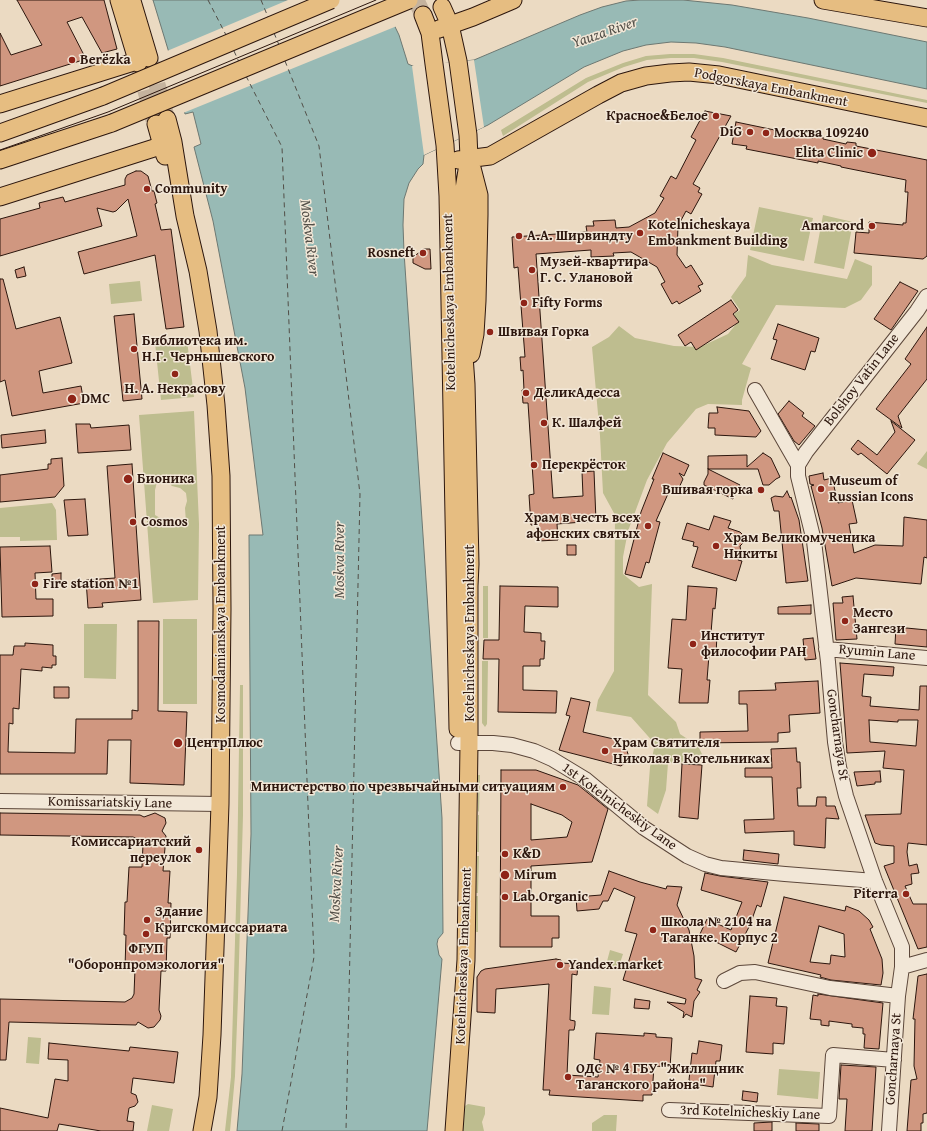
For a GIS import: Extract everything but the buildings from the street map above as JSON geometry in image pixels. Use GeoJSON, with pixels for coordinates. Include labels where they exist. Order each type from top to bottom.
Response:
{"type":"FeatureCollection","features":[{"type":"Feature","properties":{"kind":"main road"},"geometry":{"type":"LineString","coordinates":[[119,0],[142,61]]}},
{"type":"Feature","properties":{"kind":"main road"},"geometry":{"type":"LineString","coordinates":[[131,0],[142,61]]}},
{"type":"Feature","properties":{"kind":"main road"},"geometry":{"type":"LineString","coordinates":[[0,133],[103,96],[331,0]]}},
{"type":"Feature","properties":{"kind":"main road"},"geometry":{"type":"LineString","coordinates":[[0,160],[112,122],[409,0]]}},
{"type":"Feature","properties":{"kind":"main road"},"geometry":{"type":"LineString","coordinates":[[430,32],[513,0]]}},
{"type":"Feature","properties":{"kind":"main road"},"geometry":{"type":"LineString","coordinates":[[823,0],[927,18]]}},
{"type":"Feature","properties":{"kind":"main road","name":"Kotelnicheskaya Embankment"},"geometry":{"type":"LineString","coordinates":[[442,8],[450,25],[458,61],[468,134],[469,158],[463,195],[461,313],[466,384],[470,564],[459,877],[458,962],[445,1131]]}},
{"type":"Feature","properties":{"kind":"main road","name":"Kotelnicheskaya Embankment"},"geometry":{"type":"LineString","coordinates":[[423,15],[430,32],[445,145],[448,196],[464,743],[468,767],[466,971],[454,1131]]}},
{"type":"Feature","properties":{"kind":"main road"},"geometry":{"type":"LineString","coordinates":[[0,104],[142,61]]}},
{"type":"Feature","properties":{"kind":"main road","name":"Podgorskaya Embankment"},"geometry":{"type":"LineString","coordinates":[[490,156],[621,83],[646,76],[670,73],[695,73],[719,76],[927,118]]}},
{"type":"Feature","properties":{"kind":"main road","name":"Kosmodamianskaya Embankment"},"geometry":{"type":"LineString","coordinates":[[161,122],[168,144],[198,271],[208,332],[216,405],[220,470],[222,609],[220,804],[212,1035],[208,1097],[202,1131]]}},
{"type":"Feature","properties":{"kind":"main road"},"geometry":{"type":"LineString","coordinates":[[0,197],[168,144]]}},
{"type":"Feature","properties":{"kind":"main road"},"geometry":{"type":"LineString","coordinates":[[446,162],[490,156],[479,194],[475,334],[466,384]]}},
{"type":"Feature","properties":{"kind":"main road"},"geometry":{"type":"LineString","coordinates":[[469,158],[479,194]]}},
{"type":"Feature","properties":{"kind":"street","name":"Bolshoy Vatin Lane"},"geometry":{"type":"LineString","coordinates":[[798,465],[806,452],[927,296]]}},
{"type":"Feature","properties":{"kind":"street","name":"Goncharnaya St"},"geometry":{"type":"LineString","coordinates":[[755,390],[798,465],[798,476],[814,541],[835,742],[839,767],[846,796],[874,881],[900,938],[903,955],[898,996],[889,1131]]}},
{"type":"Feature","properties":{"kind":"street","name":"Ryumin Lane"},"geometry":{"type":"LineString","coordinates":[[826,649],[927,658]]}},
{"type":"Feature","properties":{"kind":"street","name":"1st Kotelnicheskiy Lane"},"geometry":{"type":"LineString","coordinates":[[464,743],[493,743],[512,745],[534,751],[552,759],[580,775],[644,828],[665,843],[705,864],[721,868],[874,881]]}},
{"type":"Feature","properties":{"kind":"street","name":"Komissariatskiy Lane"},"geometry":{"type":"LineString","coordinates":[[0,801],[220,804]]}},
{"type":"Feature","properties":{"kind":"street"},"geometry":{"type":"LineString","coordinates":[[902,967],[927,960]]}},
{"type":"Feature","properties":{"kind":"street"},"geometry":{"type":"LineString","coordinates":[[724,981],[740,973],[755,972],[823,987],[898,996]]}},
{"type":"Feature","properties":{"kind":"street","name":"3rd Kotelnicheskiy Lane"},"geometry":{"type":"LineString","coordinates":[[669,1110],[829,1116],[833,1055],[894,1060]]}},
{"type":"Feature","properties":{"kind":"shaded area"},"geometry":{"type":"Polygon","coordinates":[[[694,54],[723,58],[927,100],[927,103],[722,62],[694,58],[671,58],[647,60],[624,67],[588,82],[503,136],[501,130],[586,78],[623,63],[646,56],[694,54]]]}},
{"type":"Feature","properties":{"kind":"shaded area"},"geometry":{"type":"Polygon","coordinates":[[[759,207],[813,218],[804,261],[750,250],[759,207]]]}},
{"type":"Feature","properties":{"kind":"shaded area"},"geometry":{"type":"Polygon","coordinates":[[[823,215],[853,222],[844,269],[814,263],[823,215]]]}},
{"type":"Feature","properties":{"kind":"shaded area"},"geometry":{"type":"Polygon","coordinates":[[[748,255],[772,265],[847,279],[855,259],[872,266],[872,285],[861,300],[845,308],[776,305],[742,364],[751,368],[742,405],[708,404],[696,409],[667,443],[647,480],[628,531],[623,557],[623,574],[639,587],[652,584],[648,695],[676,722],[680,734],[698,746],[704,758],[687,762],[668,763],[666,790],[658,814],[647,806],[650,767],[655,744],[631,717],[596,711],[598,700],[614,671],[615,515],[603,493],[600,436],[592,347],[609,337],[619,326],[635,338],[674,346],[700,347],[728,334],[737,323],[734,314],[740,310],[731,297],[746,276],[748,255]]]}},
{"type":"Feature","properties":{"kind":"shaded area"},"geometry":{"type":"Polygon","coordinates":[[[140,281],[142,301],[111,304],[109,284],[140,281]]]}},
{"type":"Feature","properties":{"kind":"shaded area"},"geometry":{"type":"Polygon","coordinates":[[[187,340],[194,397],[161,400],[155,343],[187,340]]]}},
{"type":"Feature","properties":{"kind":"shaded area"},"geometry":{"type":"Polygon","coordinates":[[[194,411],[199,524],[198,600],[153,603],[139,415],[194,411]],[[167,481],[157,482],[155,490],[155,515],[162,519],[171,519],[178,524],[186,523],[186,493],[180,488],[172,486],[167,481]]]}},
{"type":"Feature","properties":{"kind":"shaded area"},"geometry":{"type":"Polygon","coordinates":[[[927,451],[927,469],[917,464],[927,451]]]}},
{"type":"Feature","properties":{"kind":"shaded area"},"geometry":{"type":"Polygon","coordinates":[[[52,503],[56,510],[57,540],[20,541],[20,537],[0,537],[0,508],[52,503]]]}},
{"type":"Feature","properties":{"kind":"shaded area"},"geometry":{"type":"Polygon","coordinates":[[[483,586],[488,586],[488,638],[483,638],[483,586]]]}},
{"type":"Feature","properties":{"kind":"shaded area"},"geometry":{"type":"Polygon","coordinates":[[[163,619],[197,619],[197,704],[163,704],[163,619]]]}},
{"type":"Feature","properties":{"kind":"shaded area"},"geometry":{"type":"Polygon","coordinates":[[[84,624],[117,624],[116,679],[84,678],[84,624]]]}},
{"type":"Feature","properties":{"kind":"shaded area"},"geometry":{"type":"Polygon","coordinates":[[[482,661],[488,661],[487,724],[485,727],[482,723],[482,661]]]}},
{"type":"Feature","properties":{"kind":"shaded area"},"geometry":{"type":"Polygon","coordinates":[[[240,685],[243,685],[243,815],[238,997],[235,1076],[230,1131],[225,1131],[231,1077],[237,873],[240,685]]]}},
{"type":"Feature","properties":{"kind":"shaded area"},"geometry":{"type":"Polygon","coordinates":[[[478,775],[480,775],[479,812],[478,811],[478,775]]]}},
{"type":"Feature","properties":{"kind":"shaded area"},"geometry":{"type":"Polygon","coordinates":[[[478,815],[479,852],[477,852],[478,815]]]}},
{"type":"Feature","properties":{"kind":"shaded area"},"geometry":{"type":"Polygon","coordinates":[[[477,856],[479,856],[478,893],[476,893],[477,856]]]}},
{"type":"Feature","properties":{"kind":"shaded area"},"geometry":{"type":"Polygon","coordinates":[[[476,896],[478,896],[478,932],[476,932],[476,896]]]}},
{"type":"Feature","properties":{"kind":"shaded area"},"geometry":{"type":"Polygon","coordinates":[[[610,950],[623,954],[618,969],[606,965],[610,950]]]}},
{"type":"Feature","properties":{"kind":"shaded area"},"geometry":{"type":"Polygon","coordinates":[[[594,986],[611,988],[609,1015],[592,1014],[594,986]]]}},
{"type":"Feature","properties":{"kind":"shaded area"},"geometry":{"type":"Polygon","coordinates":[[[28,1037],[41,1038],[39,1064],[26,1063],[28,1037]]]}},
{"type":"Feature","properties":{"kind":"shaded area"},"geometry":{"type":"Polygon","coordinates":[[[779,1069],[820,1072],[818,1099],[777,1095],[779,1069]]]}},
{"type":"Feature","properties":{"kind":"shaded area"},"geometry":{"type":"Polygon","coordinates":[[[468,1104],[485,1107],[485,1114],[482,1122],[484,1131],[459,1131],[462,1108],[468,1104]]]}},
{"type":"Feature","properties":{"kind":"shaded area"},"geometry":{"type":"Polygon","coordinates":[[[152,1105],[173,1109],[169,1131],[147,1131],[152,1105]]]}},
{"type":"Feature","properties":{"kind":"shaded area"},"geometry":{"type":"Polygon","coordinates":[[[604,1115],[617,1115],[616,1131],[592,1131],[592,1123],[604,1115]]]}},
{"type":"Feature","properties":{"kind":"water"},"geometry":{"type":"Polygon","coordinates":[[[153,0],[382,0],[399,35],[408,64],[415,67],[474,60],[602,7],[626,1],[640,0],[683,0],[732,5],[808,18],[927,42],[927,89],[725,47],[696,43],[671,42],[646,45],[623,51],[584,67],[488,125],[424,155],[423,164],[409,183],[404,199],[404,252],[442,818],[443,933],[438,939],[437,944],[439,955],[442,959],[427,1131],[237,1131],[242,1074],[251,834],[249,535],[263,535],[245,388],[213,221],[194,147],[201,144],[193,112],[185,114],[170,56],[153,0]]]}},
{"type":"Feature","properties":{"kind":"pier"},"geometry":{"type":"Polygon","coordinates":[[[288,0],[384,0],[397,26],[183,113],[167,51],[288,0]]]}},
{"type":"Feature","properties":{"kind":"pier"},"geometry":{"type":"Polygon","coordinates":[[[474,60],[484,127],[424,155],[412,66],[474,60]]]}},
{"type":"Feature","properties":{"kind":"ferry route"},"geometry":{"type":"LineString","coordinates":[[208,0],[226,35]]}},
{"type":"Feature","properties":{"kind":"ferry route"},"geometry":{"type":"LineString","coordinates":[[261,0],[268,17]]}},
{"type":"Feature","properties":{"kind":"ferry route"},"geometry":{"type":"LineString","coordinates":[[274,33],[279,45]]}},
{"type":"Feature","properties":{"kind":"ferry route"},"geometry":{"type":"LineString","coordinates":[[234,51],[239,62]]}},
{"type":"Feature","properties":{"kind":"ferry route"},"geometry":{"type":"LineString","coordinates":[[285,61],[319,146],[360,494],[346,1131]]}},
{"type":"Feature","properties":{"kind":"ferry route"},"geometry":{"type":"LineString","coordinates":[[246,76],[282,147],[314,957],[282,1131]]}},
{"type":"Feature","properties":{"kind":"tunnel"},"geometry":{"type":"LineString","coordinates":[[416,0],[423,15]]}},
{"type":"Feature","properties":{"kind":"tunnel"},"geometry":{"type":"LineString","coordinates":[[150,60],[166,116]]}},
{"type":"Feature","properties":{"kind":"tunnel"},"geometry":{"type":"LineString","coordinates":[[139,66],[154,120]]}},
{"type":"Feature","properties":{"kind":"tram line"},"geometry":{"type":"LineString","coordinates":[[0,150],[108,112],[376,0]]}},
{"type":"Feature","properties":{"kind":"place","name":"Berёzka"},"geometry":{"type":"Point","coordinates":[72,60]}},
{"type":"Feature","properties":{"kind":"place","name":"Красное&Белое"},"geometry":{"type":"Point","coordinates":[716,116]}},
{"type":"Feature","properties":{"kind":"place","name":"DiG"},"geometry":{"type":"Point","coordinates":[750,132]}},
{"type":"Feature","properties":{"kind":"place","name":"Москва 109240"},"geometry":{"type":"Point","coordinates":[766,133]}},
{"type":"Feature","properties":{"kind":"place","name":"Elita Clinic"},"geometry":{"type":"Point","coordinates":[872,153]}},
{"type":"Feature","properties":{"kind":"place","name":"Community"},"geometry":{"type":"Point","coordinates":[147,189]}},
{"type":"Feature","properties":{"kind":"place","name":"Amarcord"},"geometry":{"type":"Point","coordinates":[872,226]}},
{"type":"Feature","properties":{"kind":"place","name":"Kotelnicheskaya Embankment Building"},"geometry":{"type":"Point","coordinates":[640,233]}},
{"type":"Feature","properties":{"kind":"place","name":"А.А. Ширвиндту"},"geometry":{"type":"Point","coordinates":[519,236]}},
{"type":"Feature","properties":{"kind":"place","name":"Rosneft"},"geometry":{"type":"Point","coordinates":[423,253]}},
{"type":"Feature","properties":{"kind":"place","name":"Музей-квартира Г. С. Улановой"},"geometry":{"type":"Point","coordinates":[532,270]}},
{"type":"Feature","properties":{"kind":"place","name":"Fifty Forms"},"geometry":{"type":"Point","coordinates":[524,303]}},
{"type":"Feature","properties":{"kind":"place","name":"Швивая Горка"},"geometry":{"type":"Point","coordinates":[490,332]}},
{"type":"Feature","properties":{"kind":"place","name":"Библиотека им. Н.Г. Чернышевского"},"geometry":{"type":"Point","coordinates":[134,349]}},
{"type":"Feature","properties":{"kind":"place","name":"Н. А. Некрасову"},"geometry":{"type":"Point","coordinates":[175,374]}},
{"type":"Feature","properties":{"kind":"place","name":"ДеликАдесса"},"geometry":{"type":"Point","coordinates":[526,393]}},
{"type":"Feature","properties":{"kind":"place","name":"DMC"},"geometry":{"type":"Point","coordinates":[72,399]}},
{"type":"Feature","properties":{"kind":"place","name":"К. Шалфей"},"geometry":{"type":"Point","coordinates":[544,423]}},
{"type":"Feature","properties":{"kind":"place","name":"Перекрёсток"},"geometry":{"type":"Point","coordinates":[534,465]}},
{"type":"Feature","properties":{"kind":"place","name":"Бионика"},"geometry":{"type":"Point","coordinates":[128,479]}},
{"type":"Feature","properties":{"kind":"place","name":"Museum of Russian Icons"},"geometry":{"type":"Point","coordinates":[821,489]}},
{"type":"Feature","properties":{"kind":"place","name":"Вшивая горка"},"geometry":{"type":"Point","coordinates":[761,490]}},
{"type":"Feature","properties":{"kind":"place","name":"Cosmos"},"geometry":{"type":"Point","coordinates":[133,522]}},
{"type":"Feature","properties":{"kind":"place","name":"Храм в честь всех афонских святых"},"geometry":{"type":"Point","coordinates":[648,526]}},
{"type":"Feature","properties":{"kind":"place","name":"Храм Великомученика Никиты"},"geometry":{"type":"Point","coordinates":[716,546]}},
{"type":"Feature","properties":{"kind":"place","name":"Fire station №1"},"geometry":{"type":"Point","coordinates":[35,584]}},
{"type":"Feature","properties":{"kind":"place","name":"Место Зангези"},"geometry":{"type":"Point","coordinates":[845,621]}},
{"type":"Feature","properties":{"kind":"place","name":"Институт философии РАН"},"geometry":{"type":"Point","coordinates":[693,644]}},
{"type":"Feature","properties":{"kind":"place","name":"ЦентрПлюс"},"geometry":{"type":"Point","coordinates":[178,743]}},
{"type":"Feature","properties":{"kind":"place","name":"Храм Святителя Николая в Котельниках"},"geometry":{"type":"Point","coordinates":[605,751]}},
{"type":"Feature","properties":{"kind":"place","name":"Министерство по чрезвычайными ситуациям"},"geometry":{"type":"Point","coordinates":[563,787]}},
{"type":"Feature","properties":{"kind":"place","name":"Комиссариатский переулок"},"geometry":{"type":"Point","coordinates":[199,850]}},
{"type":"Feature","properties":{"kind":"place","name":"K&D"},"geometry":{"type":"Point","coordinates":[505,854]}},
{"type":"Feature","properties":{"kind":"place","name":"Mirum"},"geometry":{"type":"Point","coordinates":[505,875]}},
{"type":"Feature","properties":{"kind":"place","name":"Piterra"},"geometry":{"type":"Point","coordinates":[906,894]}},
{"type":"Feature","properties":{"kind":"place","name":"Lab.Organic"},"geometry":{"type":"Point","coordinates":[505,897]}},
{"type":"Feature","properties":{"kind":"place","name":"Здание Кригскомиссариата"},"geometry":{"type":"Point","coordinates":[147,920]}},
{"type":"Feature","properties":{"kind":"place","name":"Школа № 2104 на Таганке. Корпус 2"},"geometry":{"type":"Point","coordinates":[653,930]}},
{"type":"Feature","properties":{"kind":"place","name":"ФГУП \"Оборонпромэкология\""},"geometry":{"type":"Point","coordinates":[146,934]}},
{"type":"Feature","properties":{"kind":"place","name":"Yandex.market"},"geometry":{"type":"Point","coordinates":[560,965]}},
{"type":"Feature","properties":{"kind":"place","name":"ОДС № 4 ГБУ \"Жилищник Таганского района\""},"geometry":{"type":"Point","coordinates":[568,1077]}},
{"type":"Feature","properties":{"kind":"water label","name":"Yauza River"},"geometry":{"type":"Point","coordinates":[605,33]}},
{"type":"Feature","properties":{"kind":"water label","name":"Moskva River"},"geometry":{"type":"Point","coordinates":[309,238]}},
{"type":"Feature","properties":{"kind":"water label","name":"Moskva River"},"geometry":{"type":"Point","coordinates":[340,560]}},
{"type":"Feature","properties":{"kind":"water label","name":"Moskva River"},"geometry":{"type":"Point","coordinates":[337,884]}}]}
